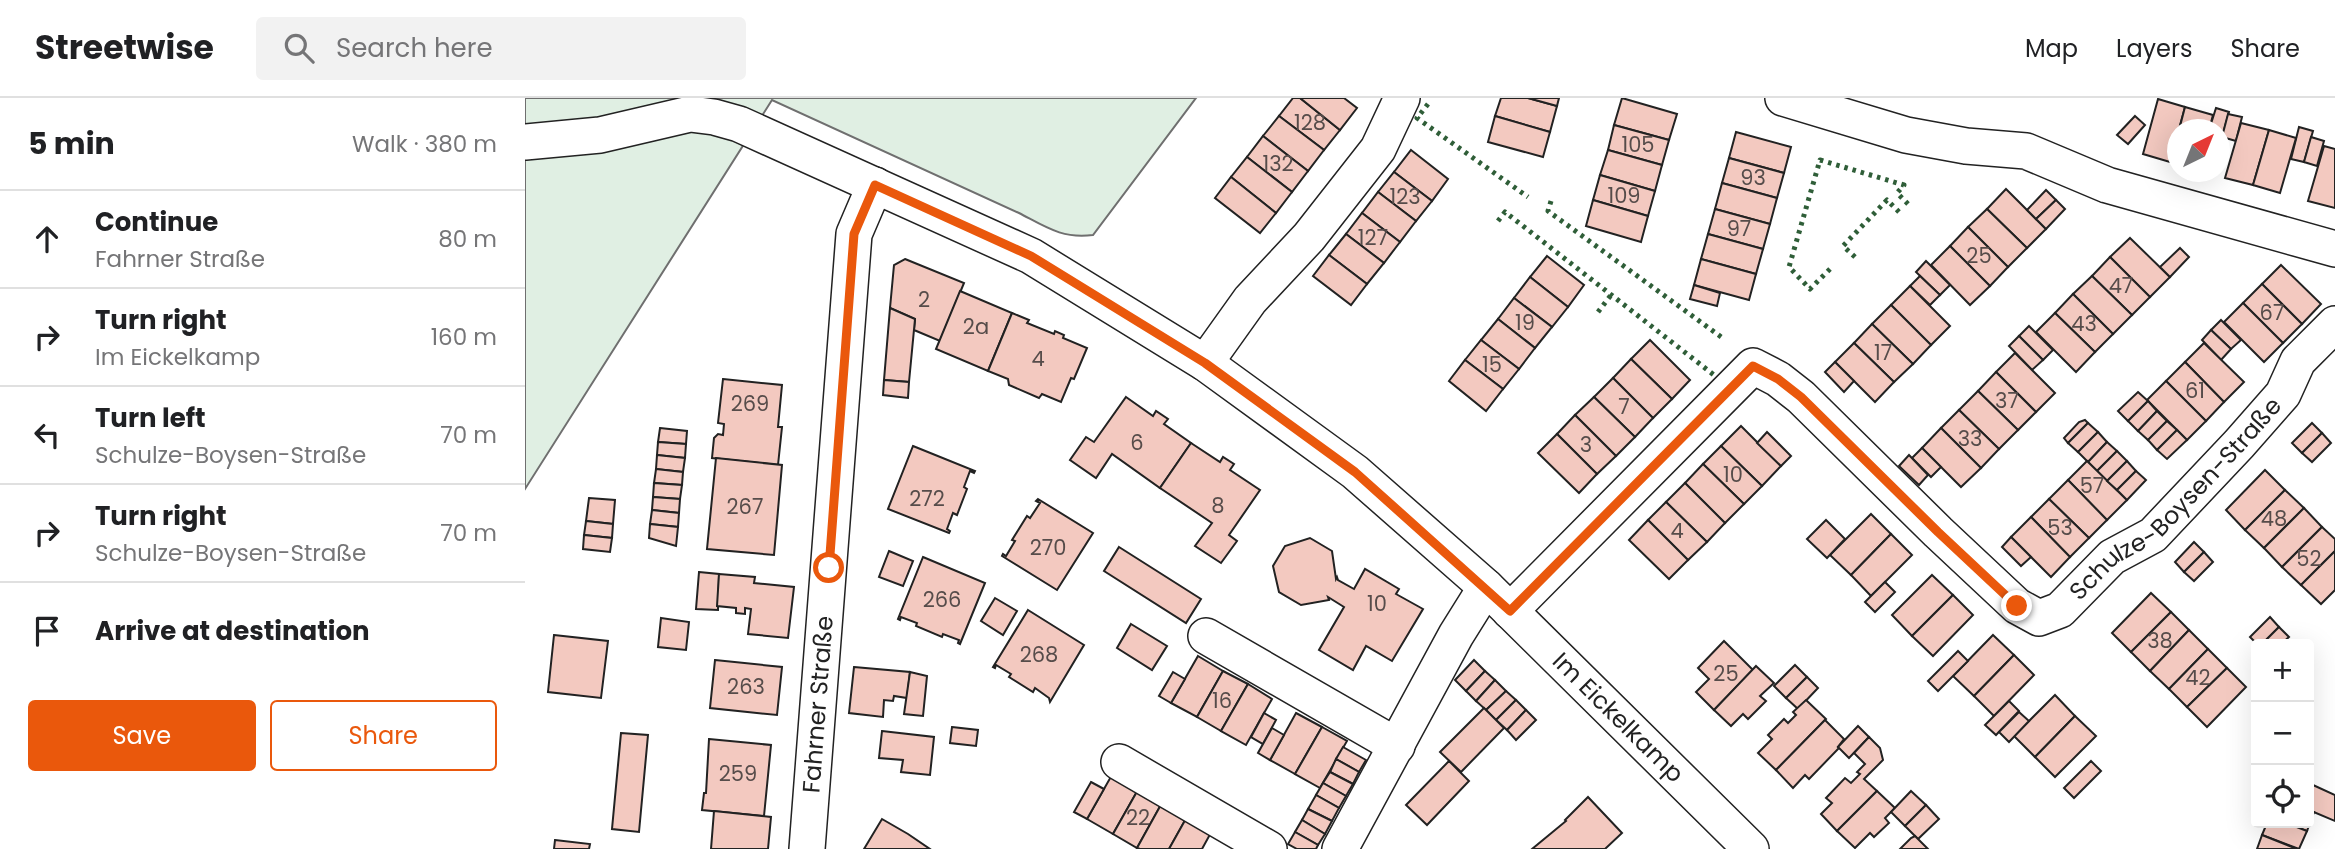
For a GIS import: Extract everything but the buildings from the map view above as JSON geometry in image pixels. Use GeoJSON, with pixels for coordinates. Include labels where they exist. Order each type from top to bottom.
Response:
{"type":"FeatureCollection","features":[{"type":"Feature","properties":{"kind":"street"},"geometry":{"type":"LineString","coordinates":[[1205,363],[1250,300],[1309,237],[1378,149],[1402,98]]}},
{"type":"Feature","properties":{"kind":"street"},"geometry":{"type":"LineString","coordinates":[[1783,98],[1906,135],[1966,146],[2026,151],[2107,185],[2335,249]]}},
{"type":"Feature","properties":{"kind":"street","name":"Im Eickelkamp"},"geometry":{"type":"LineString","coordinates":[[525,142],[600,135],[690,114],[714,117],[739,124],[1031,256],[1205,363],[1355,472],[1486,587],[1751,849]]}},
{"type":"Feature","properties":{"kind":"street","name":"Fahrner Straße"},"geometry":{"type":"LineString","coordinates":[[807,849],[854,234],[875,185]]}},
{"type":"Feature","properties":{"kind":"street","name":"Schulze-Boysen-Straße"},"geometry":{"type":"LineString","coordinates":[[1510,611],[1753,366],[1778,379],[1801,397],[2017,606],[2039,618],[2060,610],[2112,557],[2153,535],[2283,394],[2298,361],[2335,324]]}},
{"type":"Feature","properties":{"kind":"street"},"geometry":{"type":"LineString","coordinates":[[1340,849],[1456,635],[1486,587]]}},
{"type":"Feature","properties":{"kind":"street"},"geometry":{"type":"LineString","coordinates":[[1206,636],[1397,746]]}},
{"type":"Feature","properties":{"kind":"street"},"geometry":{"type":"LineString","coordinates":[[1119,762],[1269,849]]}},
{"type":"Feature","properties":{"kind":"green space"},"geometry":{"type":"Polygon","coordinates":[[[525,98],[1196,98],[1093,235],[1082,236],[1046,227],[772,100],[525,489],[525,98]]]}},
{"type":"Feature","properties":{"kind":"hedge"},"geometry":{"type":"LineString","coordinates":[[1428,104],[1417,118],[1528,197]]}},
{"type":"Feature","properties":{"kind":"hedge"},"geometry":{"type":"LineString","coordinates":[[1830,269],[1810,289],[1789,267],[1820,160],[1904,185],[1897,193],[1908,204]]}},
{"type":"Feature","properties":{"kind":"hedge"},"geometry":{"type":"LineString","coordinates":[[1855,257],[1843,246],[1887,200],[1899,212]]}},
{"type":"Feature","properties":{"kind":"hedge"},"geometry":{"type":"LineString","coordinates":[[1551,201],[1548,211],[1724,339]]}},
{"type":"Feature","properties":{"kind":"hedge"},"geometry":{"type":"LineString","coordinates":[[1498,221],[1505,212],[1714,375]]}},
{"type":"Feature","properties":{"kind":"hedge"},"geometry":{"type":"LineString","coordinates":[[1598,312],[1611,295]]}},
{"type":"Feature","properties":{"kind":"route"},"geometry":{"type":"LineString","coordinates":[[829,568],[854,234],[875,185],[1031,256],[1205,363],[1355,472],[1510,611],[1753,366],[1778,379],[1801,397],[2017,606]]}}]}
